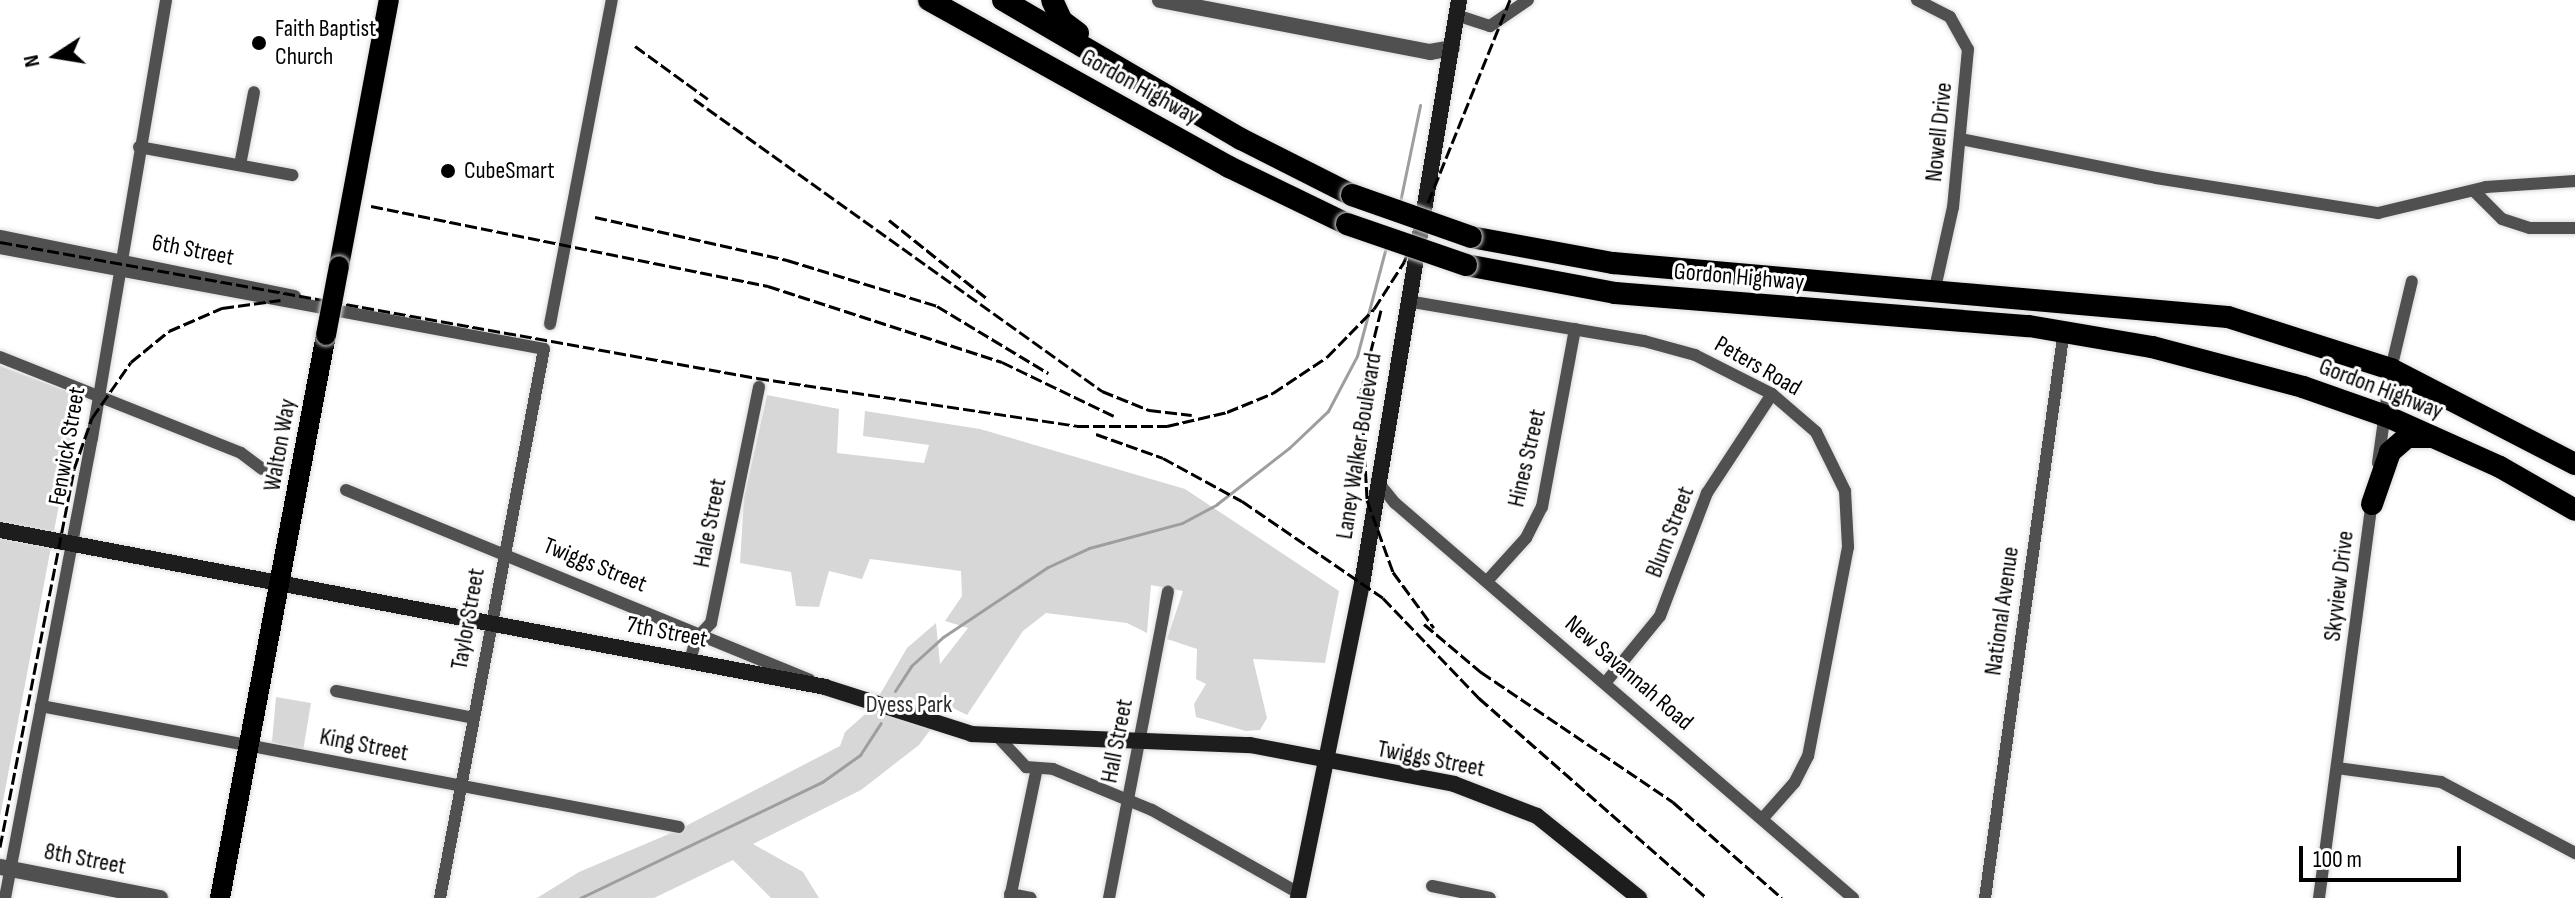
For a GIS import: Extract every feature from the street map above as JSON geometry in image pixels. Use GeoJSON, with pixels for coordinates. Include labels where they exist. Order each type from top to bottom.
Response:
{"type":"FeatureCollection","features":[{"type":"Feature","properties":{"kind":"highway","name":"Gordon Highway"},"geometry":{"type":"LineString","coordinates":[[1003,0],[1311,176],[1352,195],[1471,237],[1613,263],[1934,293],[2076,300],[2228,317],[2391,369],[2575,464]]}},
{"type":"Feature","properties":{"kind":"highway"},"geometry":{"type":"LineString","coordinates":[[1052,0],[1069,27],[1311,176]]}},
{"type":"Feature","properties":{"kind":"highway"},"geometry":{"type":"LineString","coordinates":[[1067,0],[1063,14],[1069,27]]}},
{"type":"Feature","properties":{"kind":"highway","name":"Gordon Highway"},"geometry":{"type":"LineString","coordinates":[[931,1],[1229,167],[1347,224],[1466,265],[1615,293],[2064,330],[2189,355],[2386,416],[2575,510]]}},
{"type":"Feature","properties":{"kind":"highway"},"geometry":{"type":"LineString","coordinates":[[2372,504],[2390,452],[2407,437],[2433,437]]}},
{"type":"Feature","properties":{"kind":"main road","name":"Walton Way"},"geometry":{"type":"LineString","coordinates":[[220,898],[282,584],[389,0]]}},
{"type":"Feature","properties":{"kind":"main road","name":"Laney Walker Boulevard"},"geometry":{"type":"LineString","coordinates":[[1298,896],[1377,481],[1458,7]]}},
{"type":"Feature","properties":{"kind":"main road","name":"7th Street"},"geometry":{"type":"LineString","coordinates":[[0,530],[825,687],[955,729],[999,738],[1140,738],[1250,745],[1326,757]]}},
{"type":"Feature","properties":{"kind":"main road","name":"Twiggs Street"},"geometry":{"type":"LineString","coordinates":[[1326,757],[1351,768],[1454,784],[1521,808],[1580,846],[1639,898]]}},
{"type":"Feature","properties":{"kind":"street","name":"Fenwick Street"},"geometry":{"type":"LineString","coordinates":[[5,898],[5,868],[41,706],[72,544],[166,0]]}},
{"type":"Feature","properties":{"kind":"street"},"geometry":{"type":"LineString","coordinates":[[550,324],[612,0]]}},
{"type":"Feature","properties":{"kind":"street"},"geometry":{"type":"LineString","coordinates":[[1160,0],[1430,52],[1452,48]]}},
{"type":"Feature","properties":{"kind":"street"},"geometry":{"type":"LineString","coordinates":[[1458,7],[1490,26],[1528,0]]}},
{"type":"Feature","properties":{"kind":"street","name":"Nowell Drive"},"geometry":{"type":"LineString","coordinates":[[1917,0],[1950,17],[1968,49],[1961,139],[1934,293]]}},
{"type":"Feature","properties":{"kind":"street"},"geometry":{"type":"LineString","coordinates":[[240,165],[254,92]]}},
{"type":"Feature","properties":{"kind":"street"},"geometry":{"type":"LineString","coordinates":[[1961,139],[2156,178],[2378,213],[2486,187],[2575,181]]}},
{"type":"Feature","properties":{"kind":"street"},"geometry":{"type":"LineString","coordinates":[[139,147],[292,175]]}},
{"type":"Feature","properties":{"kind":"street"},"geometry":{"type":"LineString","coordinates":[[2475,192],[2502,219],[2530,228],[2575,228]]}},
{"type":"Feature","properties":{"kind":"street","name":"6th Street"},"geometry":{"type":"LineString","coordinates":[[0,236],[119,264]]}},
{"type":"Feature","properties":{"kind":"street","name":"6th Street"},"geometry":{"type":"LineString","coordinates":[[0,248],[239,280],[375,317],[544,349]]}},
{"type":"Feature","properties":{"kind":"street","name":"Skyview Drive"},"geometry":{"type":"LineString","coordinates":[[2319,898],[2391,369],[2412,281]]}},
{"type":"Feature","properties":{"kind":"street","name":"Peters Road"},"geometry":{"type":"LineString","coordinates":[[1407,301],[1575,329],[1695,355],[1772,394],[1809,424],[1831,456],[1850,524],[1808,756],[1794,783],[1762,819]]}},
{"type":"Feature","properties":{"kind":"street","name":"Hines Street"},"geometry":{"type":"LineString","coordinates":[[1488,580],[1526,538],[1542,507],[1575,329]]}},
{"type":"Feature","properties":{"kind":"street","name":"National Avenue"},"geometry":{"type":"LineString","coordinates":[[1985,898],[2064,330]]}},
{"type":"Feature","properties":{"kind":"street","name":"Taylor Street"},"geometry":{"type":"LineString","coordinates":[[440,898],[544,349]]}},
{"type":"Feature","properties":{"kind":"street"},"geometry":{"type":"LineString","coordinates":[[0,357],[241,453],[262,469]]}},
{"type":"Feature","properties":{"kind":"street","name":"Hale Street"},"geometry":{"type":"LineString","coordinates":[[690,661],[702,633],[711,623],[759,387]]}},
{"type":"Feature","properties":{"kind":"street","name":"Blum Street"},"geometry":{"type":"LineString","coordinates":[[1606,682],[1660,616],[1707,493],[1772,394]]}},
{"type":"Feature","properties":{"kind":"street","name":"New Savannah Road"},"geometry":{"type":"LineString","coordinates":[[1377,481],[1395,503],[1488,580],[1853,898]]}},
{"type":"Feature","properties":{"kind":"street","name":"Twiggs Street"},"geometry":{"type":"LineString","coordinates":[[346,490],[702,633],[825,687]]}},
{"type":"Feature","properties":{"kind":"street","name":"Hall Street"},"geometry":{"type":"LineString","coordinates":[[1109,898],[1168,592]]}},
{"type":"Feature","properties":{"kind":"street"},"geometry":{"type":"LineString","coordinates":[[336,691],[473,718]]}},
{"type":"Feature","properties":{"kind":"street","name":"King Street"},"geometry":{"type":"LineString","coordinates":[[41,706],[679,827]]}},
{"type":"Feature","properties":{"kind":"street"},"geometry":{"type":"LineString","coordinates":[[999,738],[1036,772]]}},
{"type":"Feature","properties":{"kind":"street"},"geometry":{"type":"LineString","coordinates":[[2337,768],[2441,782],[2575,853]]}},
{"type":"Feature","properties":{"kind":"street"},"geometry":{"type":"LineString","coordinates":[[1036,772],[1053,769],[1128,799],[1298,896]]}},
{"type":"Feature","properties":{"kind":"street"},"geometry":{"type":"LineString","coordinates":[[1031,898],[1010,896],[1036,772]]}},
{"type":"Feature","properties":{"kind":"street","name":"8th Street"},"geometry":{"type":"LineString","coordinates":[[5,868],[160,898]]}},
{"type":"Feature","properties":{"kind":"street"},"geometry":{"type":"LineString","coordinates":[[1432,886],[1490,898]]}},
{"type":"Feature","properties":{"kind":"green space"},"geometry":{"type":"Polygon","coordinates":[[[0,366],[77,395],[83,403],[68,457],[0,817],[0,366]]]}},
{"type":"Feature","properties":{"kind":"green space","name":"Dyess Park"},"geometry":{"type":"Polygon","coordinates":[[[767,395],[839,409],[837,453],[924,463],[929,445],[863,436],[865,411],[980,429],[1185,489],[1339,591],[1325,663],[1253,659],[1267,718],[1260,730],[1246,731],[1196,717],[1194,704],[1206,684],[1196,679],[1197,649],[1167,639],[1183,591],[1151,585],[1147,633],[1127,623],[1046,613],[1023,631],[967,715],[941,702],[942,714],[919,745],[861,790],[753,844],[803,872],[819,898],[771,898],[733,860],[654,898],[537,898],[579,872],[676,831],[840,746],[845,732],[872,708],[907,648],[936,623],[940,664],[968,628],[945,621],[962,596],[961,571],[870,559],[862,579],[829,571],[819,607],[796,606],[791,572],[740,563],[744,498],[767,395]]]}},
{"type":"Feature","properties":{"kind":"green space"},"geometry":{"type":"Polygon","coordinates":[[[276,697],[311,703],[303,751],[272,742],[276,697]]]}},
{"type":"Feature","properties":{"kind":"waterway"},"geometry":{"type":"LineString","coordinates":[[1400,202],[1420,105]]}},
{"type":"Feature","properties":{"kind":"waterway"},"geometry":{"type":"LineString","coordinates":[[895,691],[911,666],[943,637],[1048,567],[1089,548],[1182,523],[1217,504],[1289,448],[1328,411],[1357,356],[1386,247]]}},
{"type":"Feature","properties":{"kind":"waterway"},"geometry":{"type":"LineString","coordinates":[[580,898],[822,782],[860,755],[881,723]]}},
{"type":"Feature","properties":{"kind":"railway"},"geometry":{"type":"LineString","coordinates":[[0,242],[757,378],[1077,426],[1167,426],[1227,412],[1273,393],[1327,357],[1374,309],[1404,262],[1510,0]]}},
{"type":"Feature","properties":{"kind":"railway"},"geometry":{"type":"LineString","coordinates":[[635,46],[708,99]]}},
{"type":"Feature","properties":{"kind":"railway"},"geometry":{"type":"LineString","coordinates":[[694,99],[1102,391],[1149,410],[1192,415]]}},
{"type":"Feature","properties":{"kind":"railway"},"geometry":{"type":"LineString","coordinates":[[371,206],[768,286],[1002,362],[1114,416]]}},
{"type":"Feature","properties":{"kind":"railway"},"geometry":{"type":"LineString","coordinates":[[595,217],[787,260],[937,306],[1048,373]]}},
{"type":"Feature","properties":{"kind":"railway"},"geometry":{"type":"LineString","coordinates":[[889,220],[989,300]]}},
{"type":"Feature","properties":{"kind":"railway"},"geometry":{"type":"LineString","coordinates":[[0,847],[74,469],[92,418],[131,362],[169,331],[222,308],[280,300]]}},
{"type":"Feature","properties":{"kind":"railway"},"geometry":{"type":"LineString","coordinates":[[1381,310],[1361,391],[1367,500],[1393,572],[1434,628]]}},
{"type":"Feature","properties":{"kind":"railway"},"geometry":{"type":"LineString","coordinates":[[1096,434],[1163,458],[1242,501],[1383,598],[1479,698],[1707,898]]}},
{"type":"Feature","properties":{"kind":"railway"},"geometry":{"type":"LineString","coordinates":[[1424,624],[1481,672],[1673,802],[1782,898]]}},
{"type":"Feature","properties":{"kind":"place","name":"Faith Baptist Church"},"geometry":{"type":"Point","coordinates":[259,43]}},
{"type":"Feature","properties":{"kind":"place","name":"CubeSmart"},"geometry":{"type":"Point","coordinates":[448,171]}}]}
